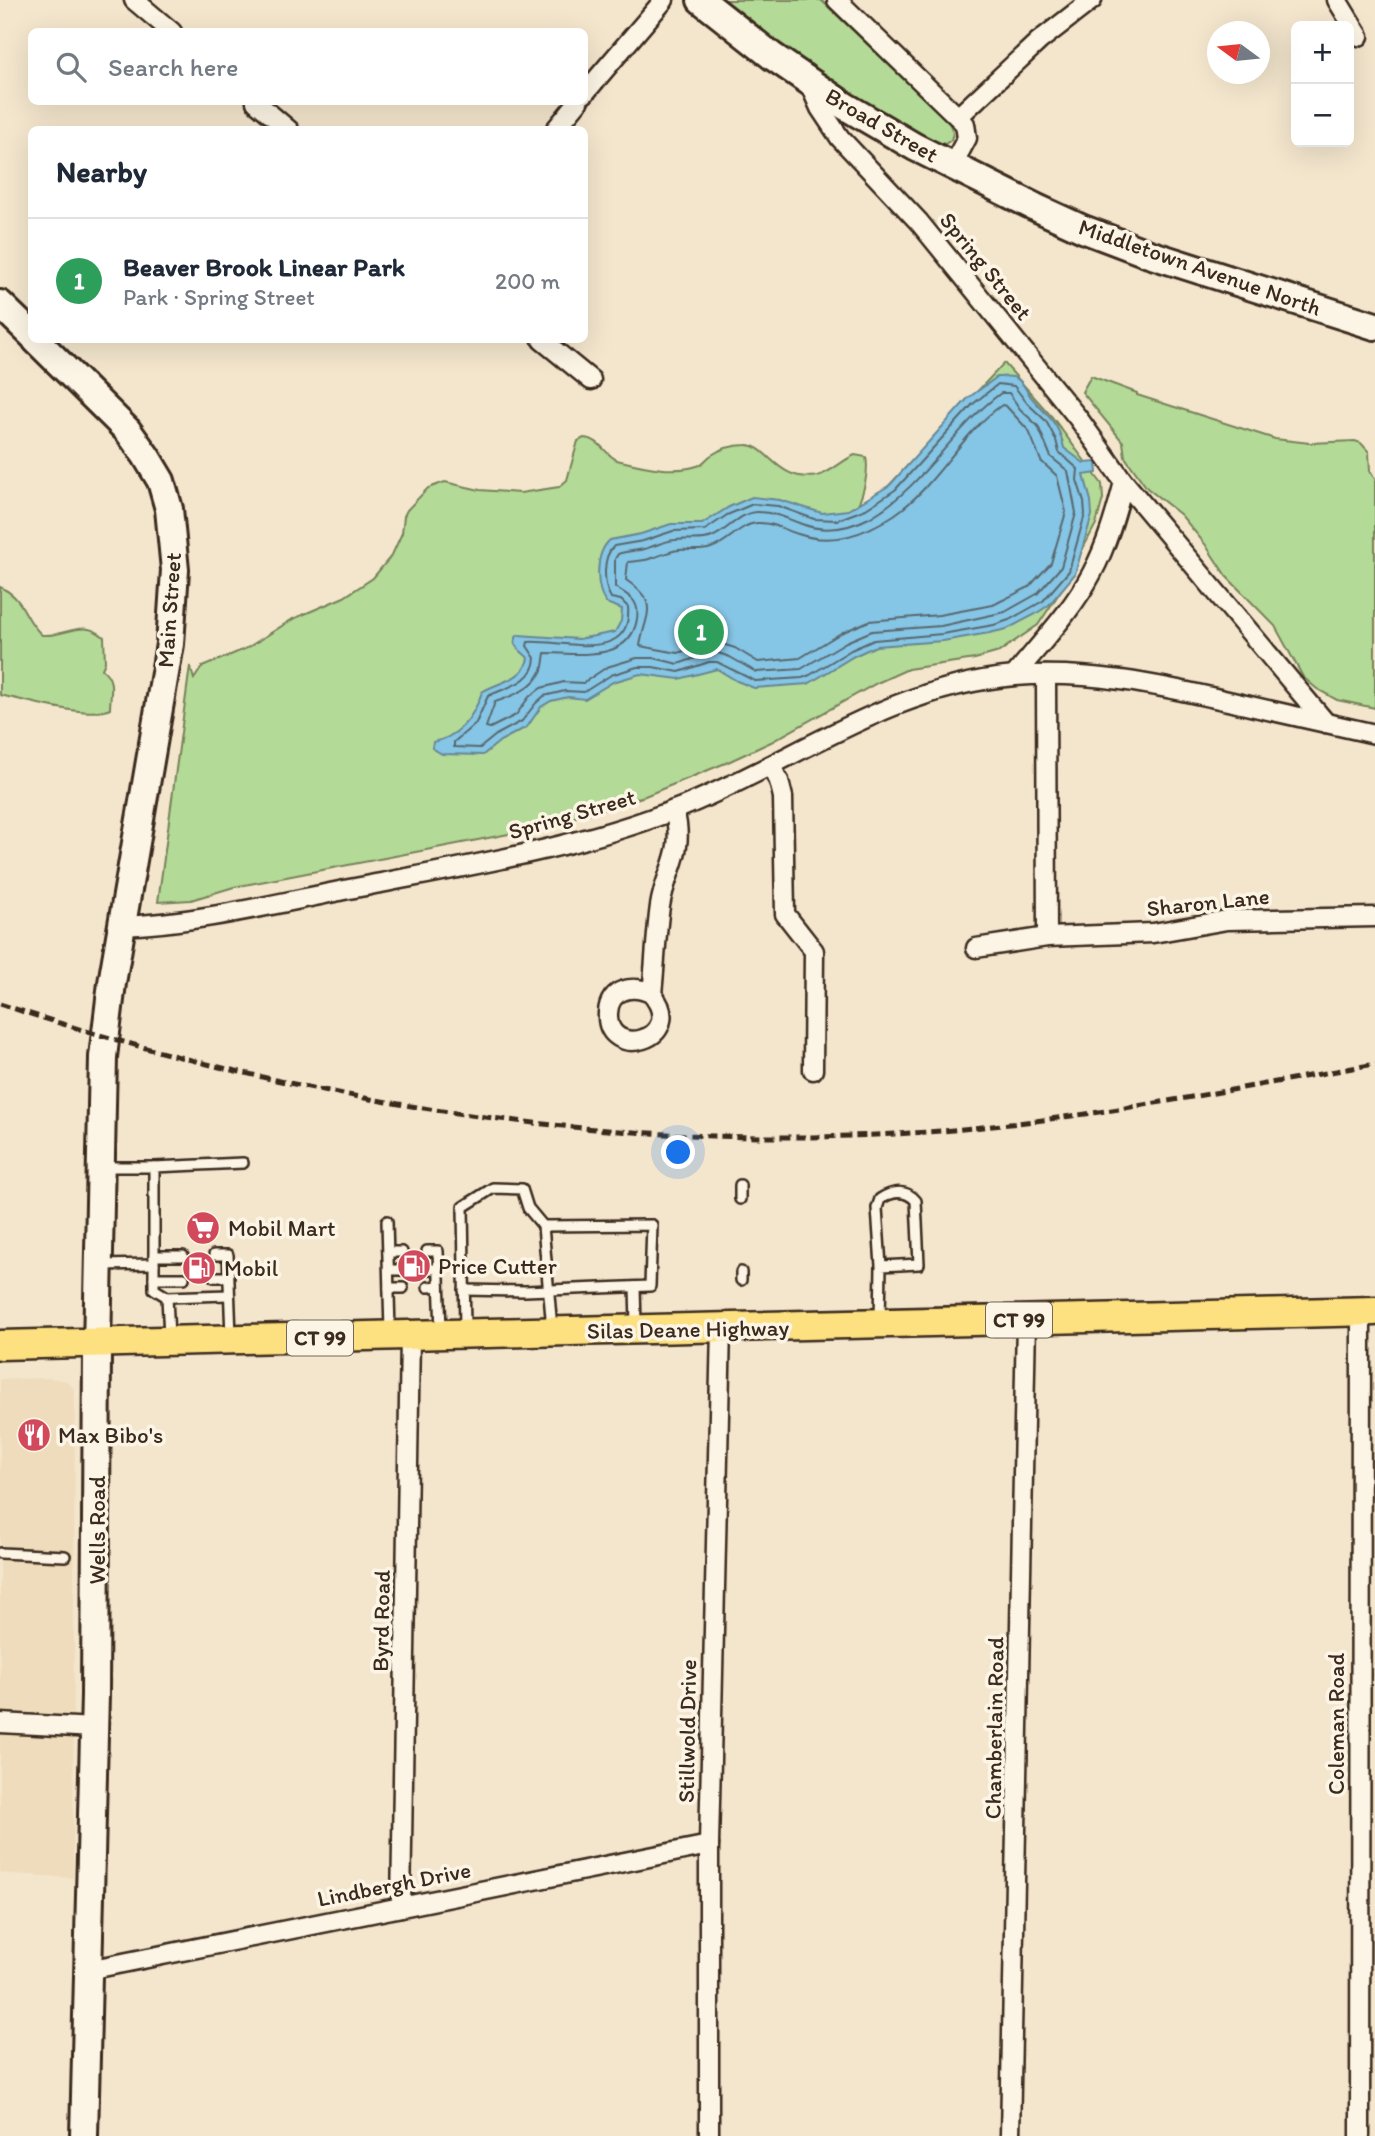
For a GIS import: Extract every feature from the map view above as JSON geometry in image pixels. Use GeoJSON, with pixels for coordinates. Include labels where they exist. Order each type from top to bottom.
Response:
{"type":"FeatureCollection","features":[{"type":"Feature","properties":{"kind":"main road","name":"Silas Deane Highway"},"geometry":{"type":"LineString","coordinates":[[0,1345],[1368,1311]]}},
{"type":"Feature","properties":{"kind":"street"},"geometry":{"type":"LineString","coordinates":[[134,0],[167,28]]}},
{"type":"Feature","properties":{"kind":"street"},"geometry":{"type":"LineString","coordinates":[[588,89],[664,0]]}},
{"type":"Feature","properties":{"kind":"street","name":"Broad Street"},"geometry":{"type":"LineString","coordinates":[[701,0],[809,83],[882,128],[952,166],[967,138],[965,124],[837,0]]}},
{"type":"Feature","properties":{"kind":"street"},"geometry":{"type":"LineString","coordinates":[[959,116],[1039,41],[1092,0]]}},
{"type":"Feature","properties":{"kind":"street"},"geometry":{"type":"LineString","coordinates":[[1337,0],[1359,36]]}},
{"type":"Feature","properties":{"kind":"street","name":"Spring Street"},"geometry":{"type":"LineString","coordinates":[[809,83],[820,108],[840,138],[919,222],[1078,418],[1124,482],[1326,723]]}},
{"type":"Feature","properties":{"kind":"street"},"geometry":{"type":"LineString","coordinates":[[260,105],[284,126]]}},
{"type":"Feature","properties":{"kind":"street"},"geometry":{"type":"LineString","coordinates":[[558,126],[576,105]]}},
{"type":"Feature","properties":{"kind":"street","name":"Middletown Avenue North"},"geometry":{"type":"LineString","coordinates":[[952,166],[1113,241],[1375,326]]}},
{"type":"Feature","properties":{"kind":"street"},"geometry":{"type":"LineString","coordinates":[[0,304],[28,331]]}},
{"type":"Feature","properties":{"kind":"street","name":"Main Street"},"geometry":{"type":"LineString","coordinates":[[39,343],[128,431],[161,481],[169,509],[174,582],[170,644],[121,926]]}},
{"type":"Feature","properties":{"kind":"street"},"geometry":{"type":"LineString","coordinates":[[546,343],[591,380]]}},
{"type":"Feature","properties":{"kind":"street"},"geometry":{"type":"LineString","coordinates":[[1014,676],[1065,613],[1093,572],[1113,522],[1124,482]]}},
{"type":"Feature","properties":{"kind":"street"},"geometry":{"type":"LineString","coordinates":[[1046,675],[1047,937]]}},
{"type":"Feature","properties":{"kind":"street","name":"Spring Street"},"geometry":{"type":"LineString","coordinates":[[121,926],[187,919],[500,859],[579,840],[674,810],[771,767],[885,708],[956,686],[1014,676],[1092,677],[1152,685],[1375,734]]}},
{"type":"Feature","properties":{"kind":"street"},"geometry":{"type":"LineString","coordinates":[[771,767],[779,781],[783,797],[785,914],[814,951],[813,1070]]}},
{"type":"Feature","properties":{"kind":"street"},"geometry":{"type":"LineString","coordinates":[[652,994],[660,903],[675,861],[678,842],[679,826],[674,810]]}},
{"type":"Feature","properties":{"kind":"street","name":"Sharon Lane"},"geometry":{"type":"LineString","coordinates":[[976,948],[1047,937],[1153,933],[1227,920],[1375,917]]}},
{"type":"Feature","properties":{"kind":"street","name":"Wells Road"},"geometry":{"type":"LineString","coordinates":[[85,2136],[95,1728],[100,1167],[105,1037],[121,926]]}},
{"type":"Feature","properties":{"kind":"street","name":"Coleman Road"},"geometry":{"type":"LineString","coordinates":[[1360,2136],[1368,1311]]}},
{"type":"Feature","properties":{"kind":"street","name":"Chamberlain Road"},"geometry":{"type":"LineString","coordinates":[[1010,2136],[1026,1320]]}},
{"type":"Feature","properties":{"kind":"street","name":"Stillwold Drive"},"geometry":{"type":"LineString","coordinates":[[709,2136],[709,1845],[720,1328]]}},
{"type":"Feature","properties":{"kind":"street","name":"Byrd Road"},"geometry":{"type":"LineString","coordinates":[[400,1336],[401,1907]]}},
{"type":"Feature","properties":{"kind":"street"},"geometry":{"type":"LineString","coordinates":[[0,1723],[95,1728]]}},
{"type":"Feature","properties":{"kind":"street","name":"Lindbergh Drive"},"geometry":{"type":"LineString","coordinates":[[89,1970],[709,1845]]}},
{"type":"Feature","properties":{"kind":"lane"},"geometry":{"type":"LineString","coordinates":[[100,1167],[243,1163]]}},
{"type":"Feature","properties":{"kind":"lane"},"geometry":{"type":"LineString","coordinates":[[154,1167],[154,1289],[167,1297],[228,1295]]}},
{"type":"Feature","properties":{"kind":"lane"},"geometry":{"type":"LineString","coordinates":[[740,1185],[740,1199]]}},
{"type":"Feature","properties":{"kind":"lane"},"geometry":{"type":"LineString","coordinates":[[453,1334],[464,1290],[463,1207],[493,1188],[522,1189],[528,1208],[543,1226],[552,1332]]}},
{"type":"Feature","properties":{"kind":"lane"},"geometry":{"type":"LineString","coordinates":[[880,1324],[881,1266],[877,1208],[880,1199],[889,1194],[898,1192],[911,1195],[916,1201],[919,1264],[881,1266]]}},
{"type":"Feature","properties":{"kind":"lane"},"geometry":{"type":"LineString","coordinates":[[387,1221],[389,1288],[400,1336]]}},
{"type":"Feature","properties":{"kind":"lane"},"geometry":{"type":"LineString","coordinates":[[464,1290],[526,1291],[650,1286],[652,1225],[543,1226]]}},
{"type":"Feature","properties":{"kind":"lane"},"geometry":{"type":"LineString","coordinates":[[427,1251],[438,1251],[439,1286],[453,1334]]}},
{"type":"Feature","properties":{"kind":"lane"},"geometry":{"type":"LineString","coordinates":[[388,1252],[402,1252]]}},
{"type":"Feature","properties":{"kind":"lane"},"geometry":{"type":"LineString","coordinates":[[214,1255],[228,1255],[231,1340]]}},
{"type":"Feature","properties":{"kind":"lane"},"geometry":{"type":"LineString","coordinates":[[99,1265],[183,1256]]}},
{"type":"Feature","properties":{"kind":"lane"},"geometry":{"type":"LineString","coordinates":[[428,1269],[439,1269]]}},
{"type":"Feature","properties":{"kind":"lane"},"geometry":{"type":"LineString","coordinates":[[389,1270],[402,1270]]}},
{"type":"Feature","properties":{"kind":"lane"},"geometry":{"type":"LineString","coordinates":[[154,1278],[184,1278]]}},
{"type":"Feature","properties":{"kind":"lane"},"geometry":{"type":"LineString","coordinates":[[214,1278],[228,1278]]}},
{"type":"Feature","properties":{"kind":"lane"},"geometry":{"type":"LineString","coordinates":[[428,1287],[439,1286]]}},
{"type":"Feature","properties":{"kind":"lane"},"geometry":{"type":"LineString","coordinates":[[635,1287],[637,1330]]}},
{"type":"Feature","properties":{"kind":"lane"},"geometry":{"type":"LineString","coordinates":[[389,1288],[403,1288]]}},
{"type":"Feature","properties":{"kind":"lane"},"geometry":{"type":"LineString","coordinates":[[167,1297],[169,1341]]}},
{"type":"Feature","properties":{"kind":"lane"},"geometry":{"type":"LineString","coordinates":[[0,1553],[65,1556]]}},
{"type":"Feature","properties":{"kind":"shaded area"},"geometry":{"type":"Polygon","coordinates":[[[50,1378],[67,1381],[75,1390],[73,1878],[0,1873],[0,1379],[50,1378]]]}},
{"type":"Feature","properties":{"kind":"green space"},"geometry":{"type":"Polygon","coordinates":[[[715,0],[821,0],[949,122],[953,133],[951,140],[945,144],[935,142],[899,124],[813,69],[715,0]]]}},
{"type":"Feature","properties":{"kind":"green space"},"geometry":{"type":"Polygon","coordinates":[[[1004,363],[1052,417],[1102,484],[1103,499],[1096,524],[1060,592],[1038,625],[999,652],[975,659],[908,669],[728,762],[645,796],[602,810],[514,833],[234,887],[191,900],[158,902],[190,666],[194,679],[202,667],[247,648],[293,619],[344,597],[373,578],[392,555],[402,533],[407,510],[428,488],[445,482],[480,490],[520,493],[559,487],[567,480],[578,441],[584,438],[594,441],[617,460],[667,469],[697,466],[718,451],[746,445],[760,450],[792,474],[804,477],[822,474],[855,455],[866,457],[865,482],[857,506],[867,509],[1004,363]]]}},
{"type":"Feature","properties":{"kind":"green space"},"geometry":{"type":"Polygon","coordinates":[[[1091,376],[1137,395],[1275,439],[1310,443],[1355,441],[1361,443],[1369,452],[1370,471],[1375,479],[1375,708],[1337,700],[1303,677],[1275,626],[1226,576],[1181,515],[1147,488],[1125,457],[1123,442],[1082,392],[1091,376]]]}},
{"type":"Feature","properties":{"kind":"green space"},"geometry":{"type":"Polygon","coordinates":[[[0,587],[15,597],[42,635],[89,629],[104,637],[105,662],[102,669],[111,682],[110,709],[88,712],[72,710],[0,695],[0,587]]]}},
{"type":"Feature","properties":{"kind":"water"},"geometry":{"type":"Polygon","coordinates":[[[997,377],[1019,380],[1056,426],[1064,448],[1084,463],[1096,462],[1097,473],[1084,475],[1092,515],[1075,574],[1049,605],[1034,615],[1007,629],[989,633],[943,641],[876,646],[808,684],[754,688],[717,669],[679,679],[640,674],[613,682],[585,699],[568,697],[551,701],[541,707],[527,727],[500,741],[483,755],[442,754],[432,748],[433,742],[451,735],[465,724],[482,692],[510,680],[522,671],[528,658],[515,645],[518,635],[579,639],[615,632],[621,621],[622,609],[606,603],[598,579],[601,553],[610,540],[671,524],[702,524],[729,507],[752,497],[780,500],[822,513],[848,510],[890,485],[968,398],[997,377]]]}},
{"type":"Feature","properties":{"kind":"railway"},"geometry":{"type":"LineString","coordinates":[[0,1004],[115,1040],[232,1070],[351,1095],[470,1115],[590,1129],[711,1136],[832,1136],[953,1130],[1165,1102],[1375,1064]]}},
{"type":"Feature","properties":{"kind":"place","name":"Beaver Brook Linear Park"},"geometry":{"type":"Point","coordinates":[701,632]}},
{"type":"Feature","properties":{"kind":"place","name":"Mobil Mart"},"geometry":{"type":"Point","coordinates":[203,1228]}},
{"type":"Feature","properties":{"kind":"place","name":"Price Cutter"},"geometry":{"type":"Point","coordinates":[414,1266]}},
{"type":"Feature","properties":{"kind":"place","name":"Mobil"},"geometry":{"type":"Point","coordinates":[199,1268]}},
{"type":"Feature","properties":{"kind":"place","name":"Max Bibo's"},"geometry":{"type":"Point","coordinates":[34,1435]}}]}
